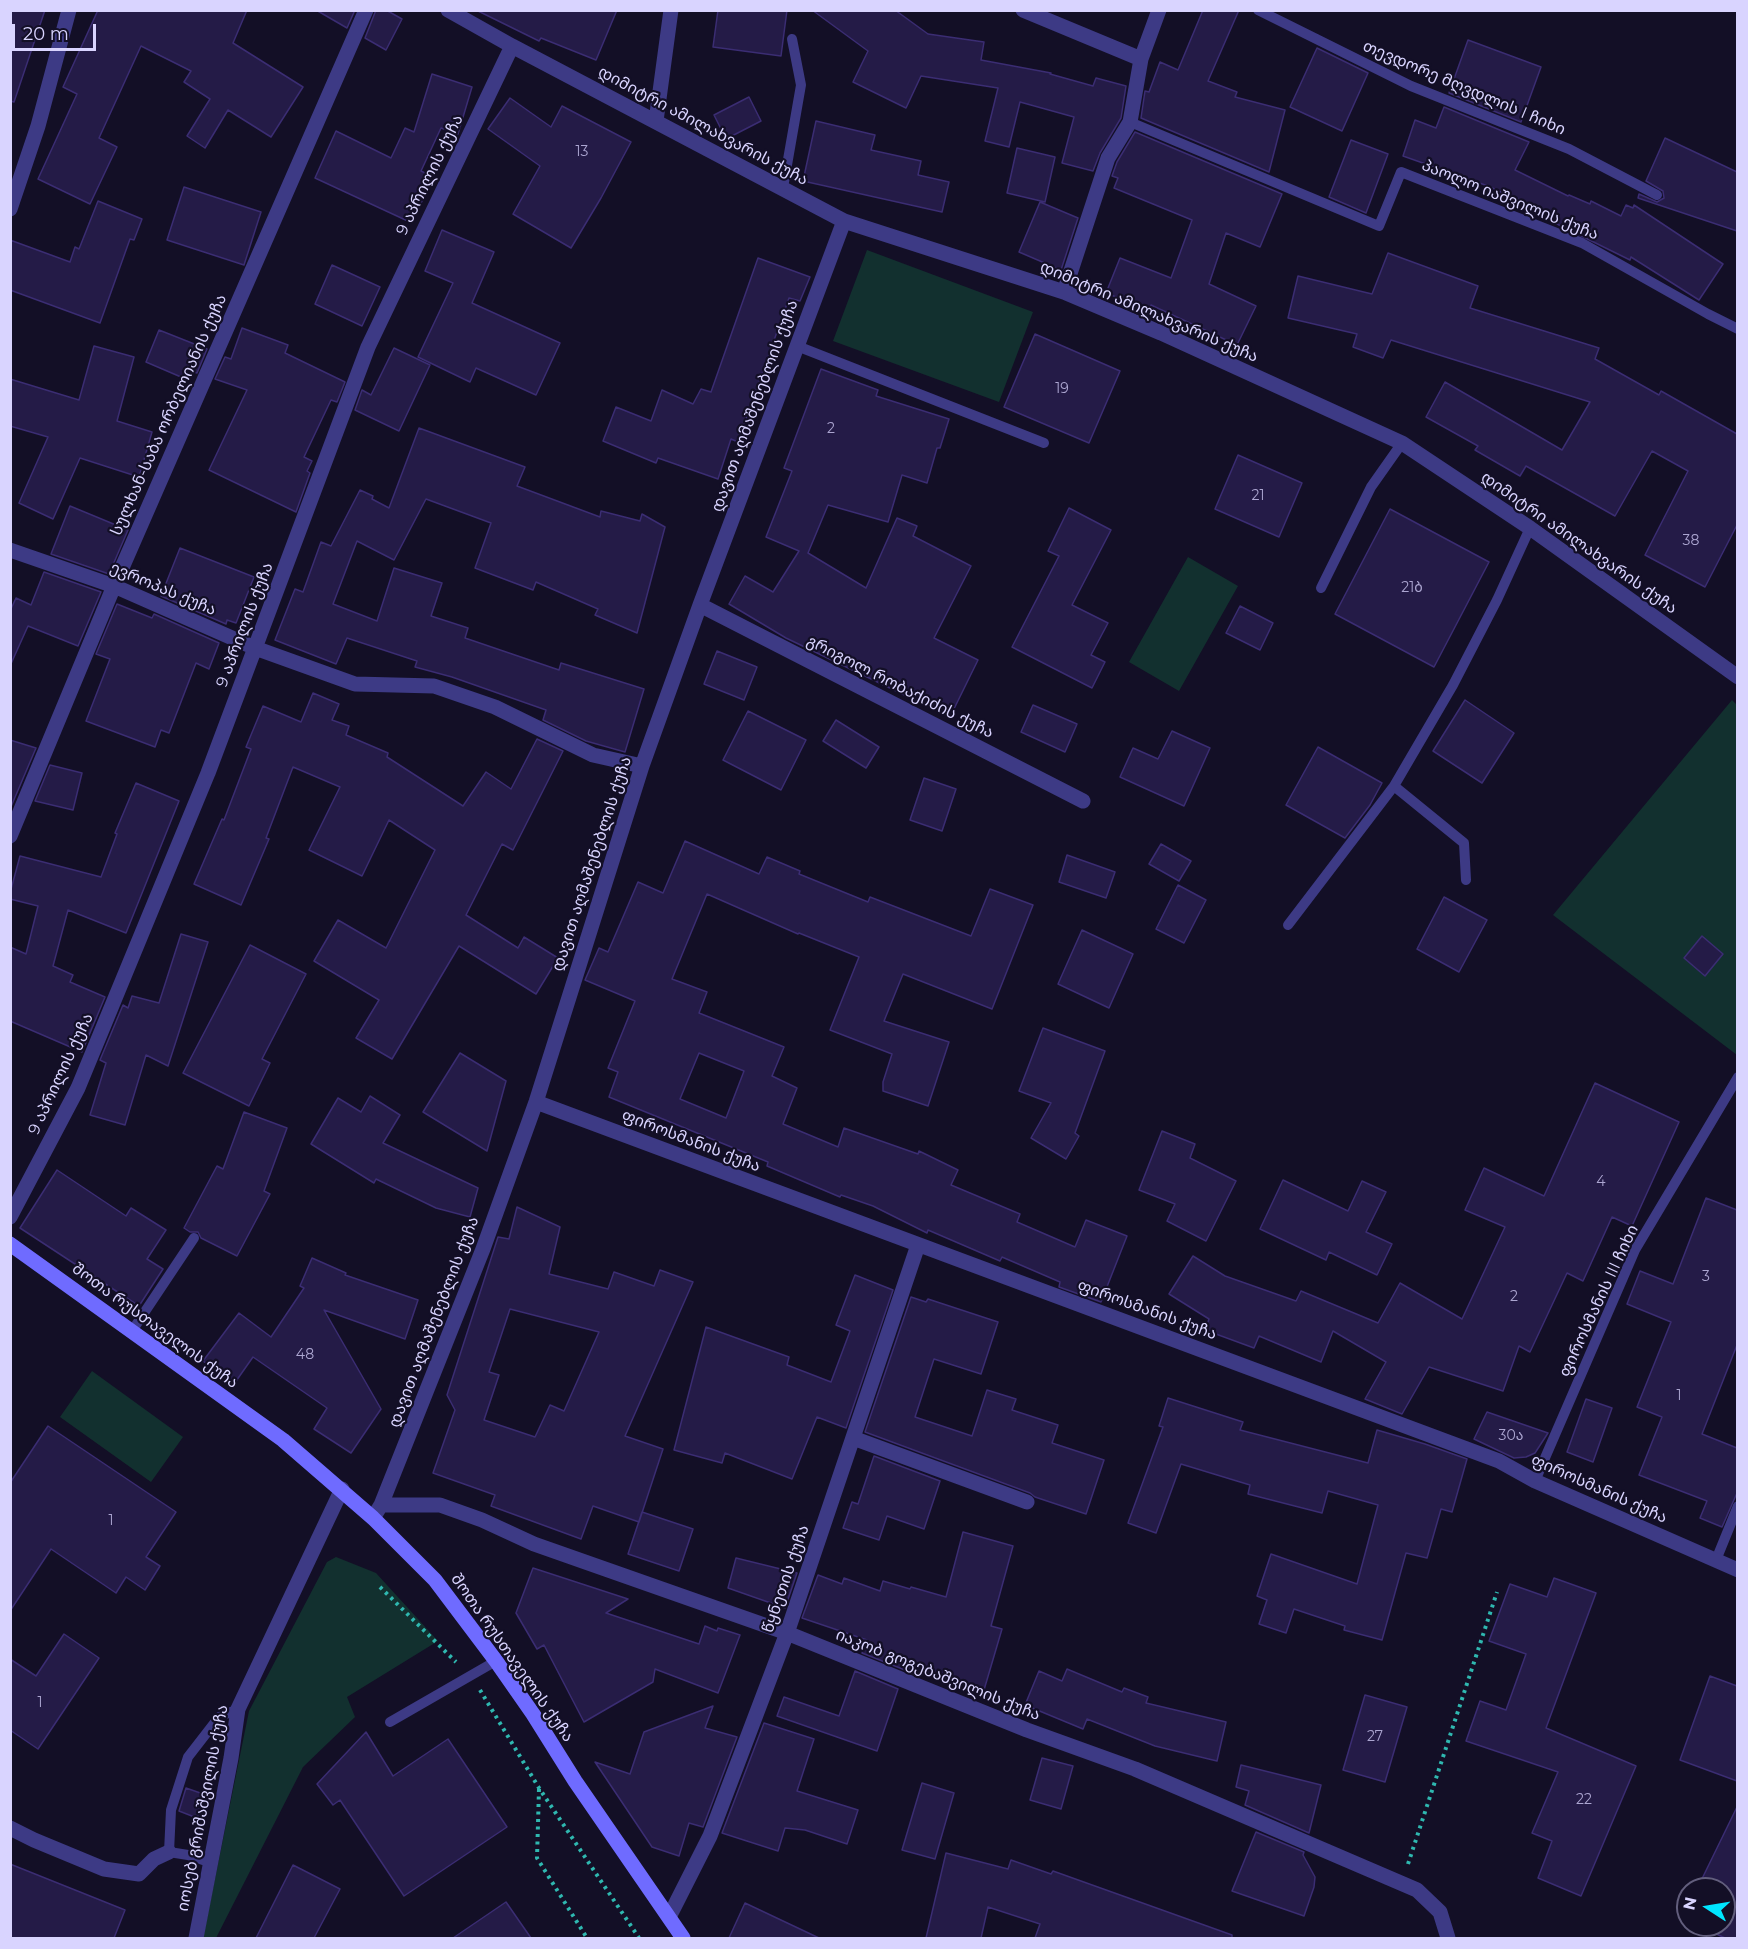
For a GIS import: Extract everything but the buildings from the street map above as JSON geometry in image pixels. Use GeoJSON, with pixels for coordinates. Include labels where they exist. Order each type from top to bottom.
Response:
{"type":"FeatureCollection","features":[{"type":"Feature","properties":{"kind":"main road","name":"შოთა რუსთაველის ქუჩა"},"geometry":{"type":"LineString","coordinates":[[10,1244],[283,1440],[342,1489],[377,1511],[435,1580],[496,1661],[683,1938]]}},
{"type":"Feature","properties":{"kind":"street"},"geometry":{"type":"LineString","coordinates":[[10,209],[38,126],[69,10]]}},
{"type":"Feature","properties":{"kind":"street","name":"სულხან-საბა ორბელიანის ქუჩა"},"geometry":{"type":"LineString","coordinates":[[10,836],[114,586],[366,10]]}},
{"type":"Feature","properties":{"kind":"street","name":"დიმიტრი ამილახვარის ქუჩა"},"geometry":{"type":"LineString","coordinates":[[448,10],[844,221],[1064,292],[1161,333],[1402,443],[1530,528],[1737,677]]}},
{"type":"Feature","properties":{"kind":"street"},"geometry":{"type":"LineString","coordinates":[[656,121],[671,10]]}},
{"type":"Feature","properties":{"kind":"street"},"geometry":{"type":"LineString","coordinates":[[1023,10],[1141,59]]}},
{"type":"Feature","properties":{"kind":"street"},"geometry":{"type":"LineString","coordinates":[[1064,292],[1108,158],[1130,122],[1141,59],[1159,10]]}},
{"type":"Feature","properties":{"kind":"street","name":"9 აპრილის ქუჩა"},"geometry":{"type":"LineString","coordinates":[[10,1217],[78,1088],[208,773],[368,347],[512,46]]}},
{"type":"Feature","properties":{"kind":"street","name":"დავით აღმაშენებლის ქუჩა"},"geometry":{"type":"LineString","coordinates":[[377,1511],[483,1249],[536,1102],[642,766],[844,221]]}},
{"type":"Feature","properties":{"kind":"street","name":"ევროპას ქუჩა"},"geometry":{"type":"LineString","coordinates":[[10,550],[114,586],[255,648],[356,684],[434,686],[495,707],[593,754],[642,766]]}},
{"type":"Feature","properties":{"kind":"street","name":"გრიგოლ რობაქიძის ქუჩა"},"geometry":{"type":"LineString","coordinates":[[700,605],[1083,801]]}},
{"type":"Feature","properties":{"kind":"street","name":"ფიროსმანის ქუჩა"},"geometry":{"type":"LineString","coordinates":[[536,1102],[1499,1461],[1535,1481],[1737,1570]]}},
{"type":"Feature","properties":{"kind":"street","name":"წყნეთის ქუჩა"},"geometry":{"type":"LineString","coordinates":[[669,1917],[710,1836],[787,1633],[918,1245]]}},
{"type":"Feature","properties":{"kind":"street"},"geometry":{"type":"LineString","coordinates":[[853,1438],[1026,1502]]}},
{"type":"Feature","properties":{"kind":"street","name":"იოსებ გრიშაშვილის ქუჩა"},"geometry":{"type":"LineString","coordinates":[[196,1938],[212,1863],[238,1708],[342,1489]]}},
{"type":"Feature","properties":{"kind":"street","name":"იაკობ გოგებაშვილის ქუჩა"},"geometry":{"type":"LineString","coordinates":[[377,1511],[440,1505],[482,1520],[534,1544],[787,1633],[1027,1730],[1135,1769],[1403,1882],[1417,1890],[1440,1912],[1448,1938]]}},
{"type":"Feature","properties":{"kind":"street"},"geometry":{"type":"LineString","coordinates":[[10,1828],[104,1869],[139,1874],[154,1859],[169,1852]]}},
{"type":"Feature","properties":{"kind":"lane","name":"თევდორე მღვდლის I ჩიხი"},"geometry":{"type":"LineString","coordinates":[[1258,10],[1411,86],[1569,149],[1658,195]]}},
{"type":"Feature","properties":{"kind":"lane"},"geometry":{"type":"LineString","coordinates":[[783,188],[801,84],[792,39]]}},
{"type":"Feature","properties":{"kind":"lane","name":"პაოლო იაშვილის ქუჩა"},"geometry":{"type":"LineString","coordinates":[[1130,122],[1379,226],[1401,172],[1582,243],[1737,329]]}},
{"type":"Feature","properties":{"kind":"lane"},"geometry":{"type":"LineString","coordinates":[[797,346],[1044,443]]}},
{"type":"Feature","properties":{"kind":"lane"},"geometry":{"type":"LineString","coordinates":[[1321,588],[1371,487],[1402,443]]}},
{"type":"Feature","properties":{"kind":"lane"},"geometry":{"type":"LineString","coordinates":[[1288,925],[1394,786],[1453,685],[1497,600],[1530,528]]}},
{"type":"Feature","properties":{"kind":"lane"},"geometry":{"type":"LineString","coordinates":[[1394,786],[1464,843],[1466,880]]}},
{"type":"Feature","properties":{"kind":"lane","name":"ფიროსმანის III ჩიხი"},"geometry":{"type":"LineString","coordinates":[[1535,1481],[1635,1250],[1737,1077]]}},
{"type":"Feature","properties":{"kind":"lane"},"geometry":{"type":"LineString","coordinates":[[132,1331],[194,1238]]}},
{"type":"Feature","properties":{"kind":"lane"},"geometry":{"type":"LineString","coordinates":[[1716,1560],[1737,1506]]}},
{"type":"Feature","properties":{"kind":"lane"},"geometry":{"type":"LineString","coordinates":[[390,1722],[496,1661]]}},
{"type":"Feature","properties":{"kind":"lane"},"geometry":{"type":"LineString","coordinates":[[212,1863],[188,1855],[169,1852],[171,1810],[188,1757],[219,1717],[238,1708]]}},
{"type":"Feature","properties":{"kind":"path"},"geometry":{"type":"LineString","coordinates":[[380,1587],[437,1646],[471,1675],[539,1788],[639,1938]]}},
{"type":"Feature","properties":{"kind":"path"},"geometry":{"type":"LineString","coordinates":[[1403,1882],[1497,1592]]}},
{"type":"Feature","properties":{"kind":"path"},"geometry":{"type":"LineString","coordinates":[[539,1788],[537,1858],[586,1938]]}},
{"type":"Feature","properties":{"kind":"green space"},"geometry":{"type":"Polygon","coordinates":[[[867,250],[1033,312],[999,402],[833,341],[867,250]]]}},
{"type":"Feature","properties":{"kind":"green space"},"geometry":{"type":"Polygon","coordinates":[[[1188,557],[1238,586],[1179,691],[1129,662],[1188,557]]]}},
{"type":"Feature","properties":{"kind":"green space"},"geometry":{"type":"Polygon","coordinates":[[[1732,700],[1737,705],[1737,1055],[1553,915],[1732,700]]]}},
{"type":"Feature","properties":{"kind":"green space"},"geometry":{"type":"Polygon","coordinates":[[[92,1371],[183,1437],[151,1482],[60,1417],[92,1371]]]}},
{"type":"Feature","properties":{"kind":"green space"},"geometry":{"type":"Polygon","coordinates":[[[336,1557],[376,1573],[438,1641],[347,1697],[355,1717],[303,1767],[216,1938],[203,1938],[249,1711],[327,1562],[336,1557]]]}}]}
